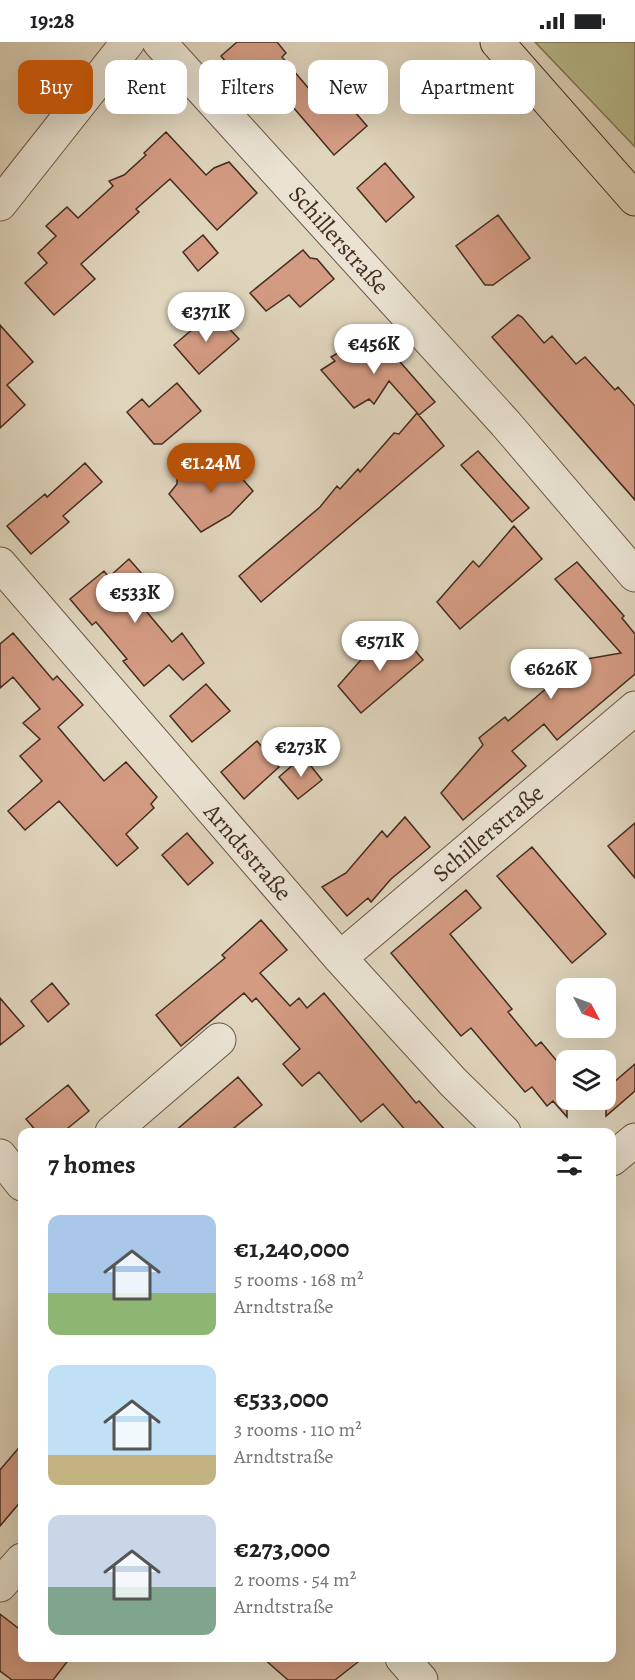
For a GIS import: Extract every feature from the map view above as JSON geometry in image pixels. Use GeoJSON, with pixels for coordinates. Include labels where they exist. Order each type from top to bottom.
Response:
{"type":"FeatureCollection","features":[{"type":"Feature","properties":{"kind":"main road"},"geometry":{"type":"LineString","coordinates":[[497,42],[635,200]]}},
{"type":"Feature","properties":{"kind":"street"},"geometry":{"type":"LineString","coordinates":[[0,204],[128,42]]}},
{"type":"Feature","properties":{"kind":"street","name":"Schillerstraße"},"geometry":{"type":"LineString","coordinates":[[159,42],[506,424],[635,576]]}},
{"type":"Feature","properties":{"kind":"street","name":"Arndtstraße"},"geometry":{"type":"LineString","coordinates":[[0,564],[340,958],[453,1082],[500,1128]]}},
{"type":"Feature","properties":{"kind":"street","name":"Schillerstraße"},"geometry":{"type":"LineString","coordinates":[[340,958],[635,708]]}},
{"type":"Feature","properties":{"kind":"street"},"geometry":{"type":"LineString","coordinates":[[117,1128],[219,1040]]}},
{"type":"Feature","properties":{"kind":"street"},"geometry":{"type":"LineString","coordinates":[[616,1156],[635,1140]]}},
{"type":"Feature","properties":{"kind":"street"},"geometry":{"type":"LineString","coordinates":[[0,1156],[18,1179]]}},
{"type":"Feature","properties":{"kind":"street"},"geometry":{"type":"LineString","coordinates":[[0,1584],[18,1564]]}},
{"type":"Feature","properties":{"kind":"street"},"geometry":{"type":"LineString","coordinates":[[405,1662],[421,1680]]}},
{"type":"Feature","properties":{"kind":"green space"},"geometry":{"type":"Polygon","coordinates":[[[535,42],[635,42],[635,147],[535,42]]]}},
{"type":"Feature","properties":{"kind":"building"},"geometry":{"type":"Polygon","coordinates":[[[237,42],[277,42],[286,53],[282,57],[285,60],[224,60],[221,56],[237,42]]]}},
{"type":"Feature","properties":{"kind":"building"},"geometry":{"type":"Polygon","coordinates":[[[296,74],[308,88],[308,114],[357,114],[367,126],[334,155],[296,111],[296,74]]]}},
{"type":"Feature","properties":{"kind":"building"},"geometry":{"type":"Polygon","coordinates":[[[166,132],[206,175],[214,168],[229,162],[257,193],[217,230],[170,179],[136,209],[139,212],[81,264],[95,279],[54,315],[25,283],[47,263],[38,253],[56,236],[46,226],[67,207],[78,218],[113,186],[109,181],[124,175],[166,132]]]}},
{"type":"Feature","properties":{"kind":"building"},"geometry":{"type":"Polygon","coordinates":[[[385,163],[414,197],[386,222],[357,188],[385,163]]]}},
{"type":"Feature","properties":{"kind":"building"},"geometry":{"type":"Polygon","coordinates":[[[498,215],[530,258],[493,285],[485,285],[456,246],[498,215]]]}},
{"type":"Feature","properties":{"kind":"building"},"geometry":{"type":"Polygon","coordinates":[[[203,235],[218,253],[198,271],[183,252],[203,235]]]}},
{"type":"Feature","properties":{"kind":"building"},"geometry":{"type":"Polygon","coordinates":[[[303,250],[310,258],[317,259],[334,279],[300,307],[289,295],[266,311],[250,293],[303,250]]]}},
{"type":"Feature","properties":{"kind":"building"},"geometry":{"type":"Polygon","coordinates":[[[518,315],[544,343],[552,336],[576,364],[585,357],[615,390],[618,387],[635,406],[635,500],[492,337],[518,315]]]}},
{"type":"Feature","properties":{"kind":"building"},"geometry":{"type":"Polygon","coordinates":[[[201,318],[221,320],[239,339],[199,374],[174,345],[194,328],[194,324],[201,318]]]}},
{"type":"Feature","properties":{"kind":"building"},"geometry":{"type":"Polygon","coordinates":[[[0,325],[33,362],[7,385],[25,405],[0,428],[0,325]]]}},
{"type":"Feature","properties":{"kind":"building"},"geometry":{"type":"Polygon","coordinates":[[[374,332],[435,402],[419,415],[389,381],[374,404],[369,399],[354,408],[321,370],[335,361],[331,357],[374,332]]]}},
{"type":"Feature","properties":{"kind":"building"},"geometry":{"type":"Polygon","coordinates":[[[177,383],[201,411],[162,444],[154,444],[127,412],[142,399],[149,407],[177,383]]]}},
{"type":"Feature","properties":{"kind":"building"},"geometry":{"type":"Polygon","coordinates":[[[417,413],[444,446],[261,602],[239,576],[320,507],[337,486],[340,489],[358,469],[360,472],[394,433],[399,434],[417,413]]]}},
{"type":"Feature","properties":{"kind":"building"},"geometry":{"type":"Polygon","coordinates":[[[478,451],[529,508],[512,522],[461,465],[478,451]]]}},
{"type":"Feature","properties":{"kind":"building"},"geometry":{"type":"Polygon","coordinates":[[[222,456],[253,491],[230,515],[201,532],[169,494],[177,484],[177,478],[184,478],[222,456]]]}},
{"type":"Feature","properties":{"kind":"building"},"geometry":{"type":"Polygon","coordinates":[[[85,463],[102,482],[63,516],[69,522],[31,554],[7,526],[45,494],[47,497],[85,463]]]}},
{"type":"Feature","properties":{"kind":"building"},"geometry":{"type":"Polygon","coordinates":[[[514,526],[542,559],[460,629],[437,602],[473,561],[479,567],[514,526]]]}},
{"type":"Feature","properties":{"kind":"building"},"geometry":{"type":"Polygon","coordinates":[[[129,559],[162,597],[146,611],[172,642],[182,633],[204,663],[183,680],[169,665],[144,686],[123,661],[127,659],[96,622],[92,625],[70,599],[104,571],[109,577],[129,559]]]}},
{"type":"Feature","properties":{"kind":"building"},"geometry":{"type":"Polygon","coordinates":[[[577,562],[624,616],[622,618],[635,634],[635,674],[557,740],[544,724],[512,751],[526,766],[463,820],[441,793],[483,745],[479,738],[505,717],[508,721],[548,687],[543,681],[564,663],[621,653],[555,579],[577,562]]]}},
{"type":"Feature","properties":{"kind":"building"},"geometry":{"type":"Polygon","coordinates":[[[398,630],[423,660],[361,713],[338,686],[374,645],[380,651],[398,630]]]}},
{"type":"Feature","properties":{"kind":"building"},"geometry":{"type":"Polygon","coordinates":[[[13,633],[53,680],[57,676],[83,705],[58,727],[104,781],[126,762],[157,797],[151,804],[154,808],[126,834],[138,848],[117,866],[59,801],[25,830],[8,811],[42,781],[20,756],[40,739],[23,723],[40,709],[13,677],[0,688],[0,644],[13,633]]]}},
{"type":"Feature","properties":{"kind":"building"},"geometry":{"type":"Polygon","coordinates":[[[206,684],[230,711],[192,742],[170,716],[206,684]]]}},
{"type":"Feature","properties":{"kind":"building"},"geometry":{"type":"Polygon","coordinates":[[[257,741],[279,767],[244,799],[221,772],[257,741]]]}},
{"type":"Feature","properties":{"kind":"building"},"geometry":{"type":"Polygon","coordinates":[[[303,756],[322,780],[298,799],[279,777],[303,756]]]}},
{"type":"Feature","properties":{"kind":"building"},"geometry":{"type":"Polygon","coordinates":[[[405,817],[430,847],[391,879],[371,902],[368,898],[347,916],[322,887],[346,873],[382,831],[387,837],[405,817]]]}},
{"type":"Feature","properties":{"kind":"building"},"geometry":{"type":"Polygon","coordinates":[[[635,823],[635,878],[608,846],[635,823]]]}},
{"type":"Feature","properties":{"kind":"building"},"geometry":{"type":"Polygon","coordinates":[[[187,833],[213,863],[188,885],[162,855],[187,833]]]}},
{"type":"Feature","properties":{"kind":"building"},"geometry":{"type":"Polygon","coordinates":[[[532,847],[606,934],[572,963],[497,876],[532,847]]]}},
{"type":"Feature","properties":{"kind":"building"},"geometry":{"type":"Polygon","coordinates":[[[466,890],[481,908],[450,934],[512,1009],[508,1012],[536,1046],[541,1042],[556,1060],[556,1104],[553,1101],[547,1106],[532,1087],[525,1092],[471,1028],[461,1036],[391,953],[466,890]]]}},
{"type":"Feature","properties":{"kind":"building"},"geometry":{"type":"Polygon","coordinates":[[[261,920],[287,950],[260,973],[290,1006],[299,998],[307,1008],[324,993],[416,1103],[419,1101],[443,1128],[404,1128],[383,1104],[361,1122],[319,1072],[302,1086],[283,1064],[300,1049],[256,998],[252,1002],[244,993],[181,1046],[156,1015],[225,958],[222,955],[261,920]]]}},
{"type":"Feature","properties":{"kind":"building"},"geometry":{"type":"Polygon","coordinates":[[[52,983],[69,1004],[48,1022],[31,1001],[52,983]]]}},
{"type":"Feature","properties":{"kind":"building"},"geometry":{"type":"Polygon","coordinates":[[[0,998],[24,1026],[0,1045],[0,998]]]}},
{"type":"Feature","properties":{"kind":"building"},"geometry":{"type":"Polygon","coordinates":[[[635,1064],[635,1091],[616,1107],[616,1080],[635,1064]]]}},
{"type":"Feature","properties":{"kind":"building"},"geometry":{"type":"Polygon","coordinates":[[[238,1077],[262,1105],[234,1128],[179,1128],[238,1077]]]}},
{"type":"Feature","properties":{"kind":"building"},"geometry":{"type":"Polygon","coordinates":[[[68,1085],[89,1111],[68,1128],[34,1128],[26,1119],[68,1085]]]}},
{"type":"Feature","properties":{"kind":"building"},"geometry":{"type":"Polygon","coordinates":[[[18,1449],[18,1505],[0,1526],[0,1470],[18,1449]]]}},
{"type":"Feature","properties":{"kind":"building"},"geometry":{"type":"Polygon","coordinates":[[[0,1614],[18,1628],[18,1662],[67,1662],[53,1680],[12,1680],[0,1671],[0,1614]]]}},
{"type":"Feature","properties":{"kind":"building"},"geometry":{"type":"Polygon","coordinates":[[[268,1662],[358,1662],[335,1680],[288,1680],[268,1662]]]}}]}
